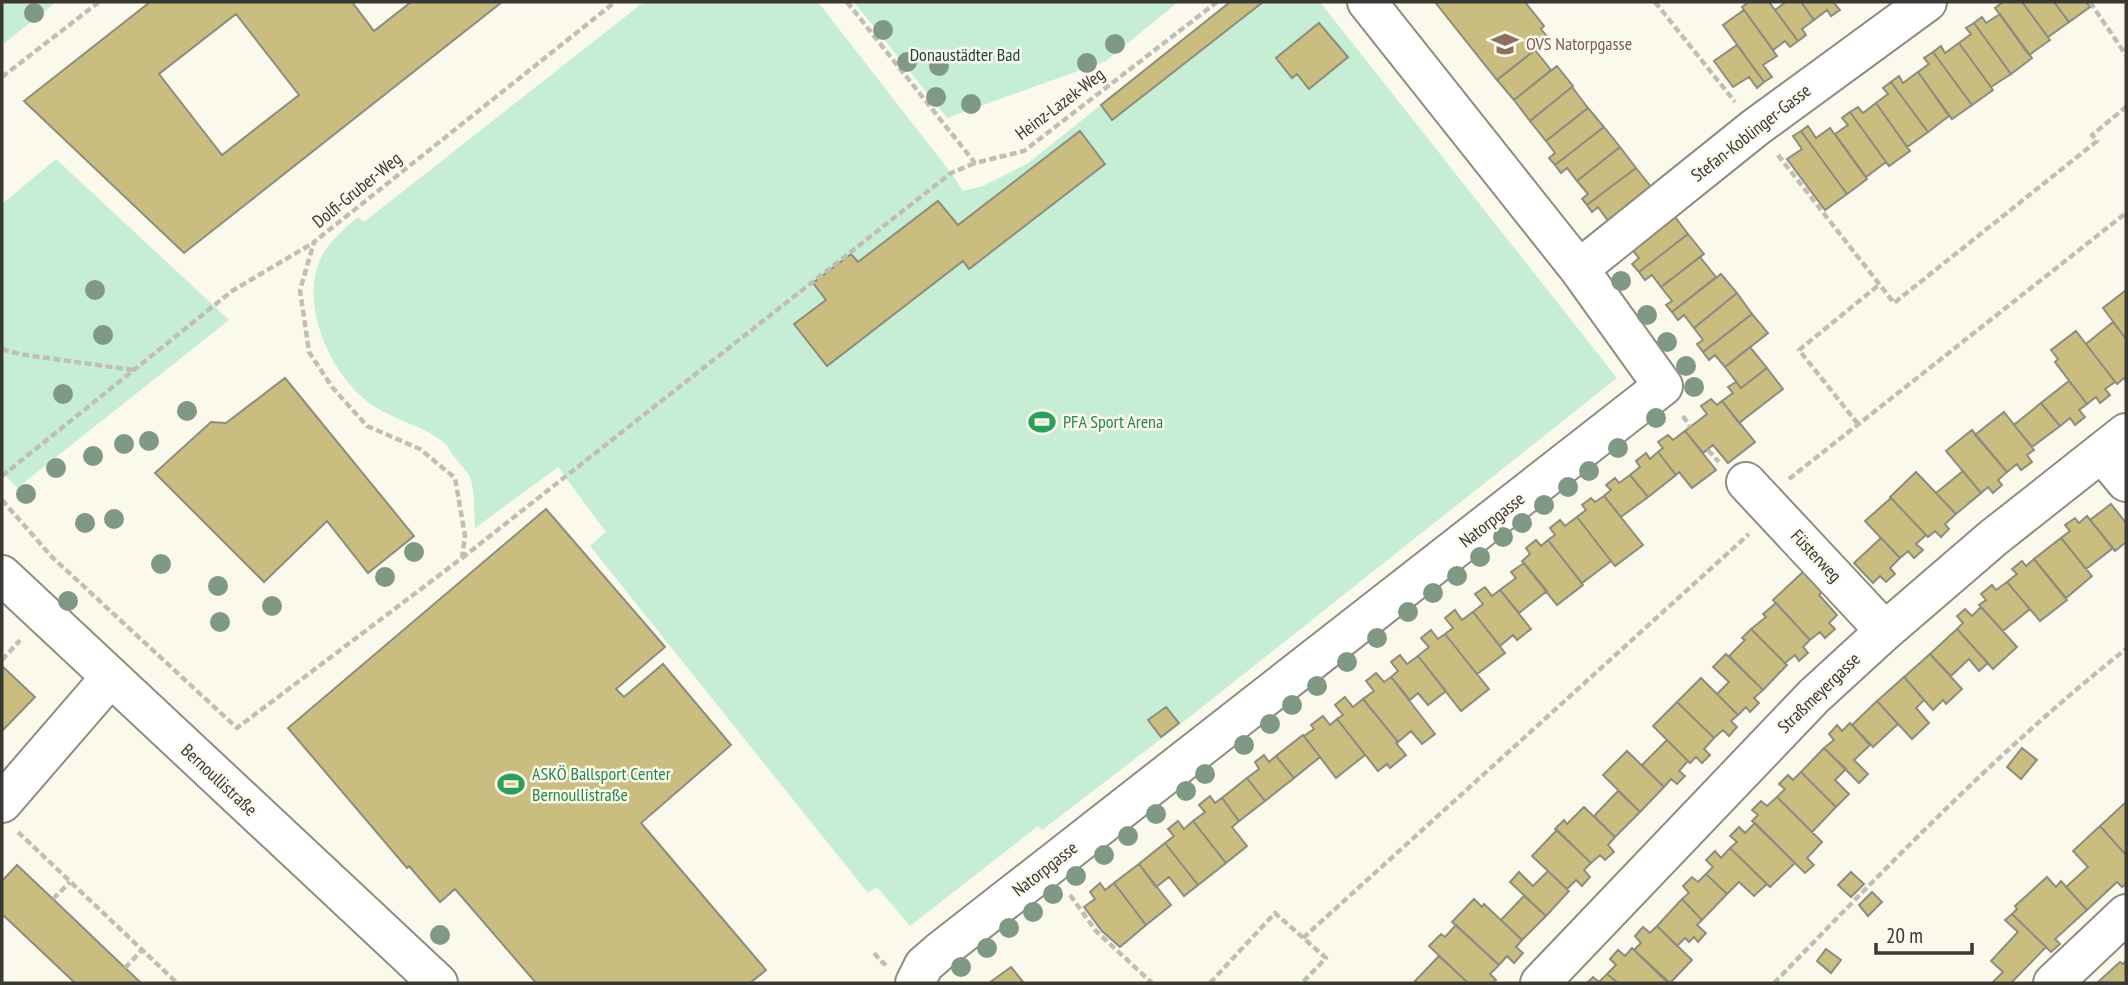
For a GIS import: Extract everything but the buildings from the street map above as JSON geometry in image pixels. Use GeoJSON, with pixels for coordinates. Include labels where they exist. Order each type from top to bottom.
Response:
{"type":"FeatureCollection","features":[{"type":"Feature","properties":{"kind":"street","name":"Natorpgasse"},"geometry":{"type":"LineString","coordinates":[[915,983],[924,965],[939,953],[1663,386],[1579,269],[1367,2]]}},
{"type":"Feature","properties":{"kind":"street","name":"Stefan-Koblinger-Gasse"},"geometry":{"type":"LineString","coordinates":[[1579,269],[1756,127],[1927,2]]}},
{"type":"Feature","properties":{"kind":"street"},"geometry":{"type":"LineString","coordinates":[[2114,443],[2126,482]]}},
{"type":"Feature","properties":{"kind":"street","name":"Straßmeyergasse"},"geometry":{"type":"LineString","coordinates":[[1540,983],[1814,696],[1993,538],[2114,443]]}},
{"type":"Feature","properties":{"kind":"street","name":"Füsterweg"},"geometry":{"type":"LineString","coordinates":[[1761,498],[1885,631]]}},
{"type":"Feature","properties":{"kind":"street","name":"Bernoullistraße"},"geometry":{"type":"LineString","coordinates":[[2,575],[438,983]]}},
{"type":"Feature","properties":{"kind":"street"},"geometry":{"type":"LineString","coordinates":[[7,815],[110,678]]}},
{"type":"Feature","properties":{"kind":"street"},"geometry":{"type":"LineString","coordinates":[[2058,982],[2126,914]]}},
{"type":"Feature","properties":{"kind":"path"},"geometry":{"type":"LineString","coordinates":[[2,77],[99,2]]}},
{"type":"Feature","properties":{"kind":"path","name":"Dolfi-Gruber-Weg"},"geometry":{"type":"LineString","coordinates":[[462,558],[465,536],[455,478],[420,449],[367,426],[331,387],[309,352],[300,290],[314,242],[615,2]]}},
{"type":"Feature","properties":{"kind":"path"},"geometry":{"type":"LineString","coordinates":[[847,2],[975,163]]}},
{"type":"Feature","properties":{"kind":"path","name":"Heinz-Lazek-Weg"},"geometry":{"type":"LineString","coordinates":[[462,558],[951,173],[975,163],[1024,150],[1217,2]]}},
{"type":"Feature","properties":{"kind":"path"},"geometry":{"type":"LineString","coordinates":[[1655,2],[1894,303],[2097,141],[2092,135],[2126,107]]}},
{"type":"Feature","properties":{"kind":"path"},"geometry":{"type":"LineString","coordinates":[[2090,2],[2126,55]]}},
{"type":"Feature","properties":{"kind":"path"},"geometry":{"type":"LineString","coordinates":[[1303,938],[1761,498],[2126,213]]}},
{"type":"Feature","properties":{"kind":"path"},"geometry":{"type":"LineString","coordinates":[[2,476],[232,290],[314,242]]}},
{"type":"Feature","properties":{"kind":"path"},"geometry":{"type":"LineString","coordinates":[[1858,424],[1798,350],[1880,284]]}},
{"type":"Feature","properties":{"kind":"path"},"geometry":{"type":"LineString","coordinates":[[2,349],[19,354],[134,370]]}},
{"type":"Feature","properties":{"kind":"path"},"geometry":{"type":"LineString","coordinates":[[2,500],[52,557],[237,728],[462,558]]}},
{"type":"Feature","properties":{"kind":"path"},"geometry":{"type":"LineString","coordinates":[[2,660],[26,634]]}},
{"type":"Feature","properties":{"kind":"path"},"geometry":{"type":"LineString","coordinates":[[1774,983],[1949,807],[2072,692],[2126,649]]}},
{"type":"Feature","properties":{"kind":"path"},"geometry":{"type":"LineString","coordinates":[[7,815],[70,882],[177,983]]}},
{"type":"Feature","properties":{"kind":"path"},"geometry":{"type":"LineString","coordinates":[[53,899],[70,882]]}},
{"type":"Feature","properties":{"kind":"path"},"geometry":{"type":"LineString","coordinates":[[1070,895],[1096,931],[1152,983]]}},
{"type":"Feature","properties":{"kind":"path"},"geometry":{"type":"LineString","coordinates":[[1210,983],[1275,913],[1326,958],[1302,983]]}},
{"type":"Feature","properties":{"kind":"path"},"geometry":{"type":"LineString","coordinates":[[125,968],[142,950]]}},
{"type":"Feature","properties":{"kind":"green space"},"geometry":{"type":"Polygon","coordinates":[[[2,2],[56,2],[2,45],[2,2]]]}},
{"type":"Feature","properties":{"kind":"green space","name":"PFA Sport Arena"},"geometry":{"type":"Polygon","coordinates":[[[644,2],[818,2],[963,191],[983,186],[1027,164],[1230,2],[1320,2],[1617,378],[1187,719],[1042,830],[1038,826],[910,926],[877,887],[868,893],[590,546],[606,532],[558,467],[475,528],[474,497],[471,480],[466,471],[442,441],[381,410],[362,397],[338,368],[320,331],[315,312],[316,273],[325,250],[338,235],[358,217],[364,222],[644,2]]]}},
{"type":"Feature","properties":{"kind":"green space","name":"Donaustädter Bad"},"geometry":{"type":"Polygon","coordinates":[[[854,2],[1178,2],[1106,61],[947,118],[854,2]]]}},
{"type":"Feature","properties":{"kind":"green space"},"geometry":{"type":"Polygon","coordinates":[[[56,159],[229,320],[17,488],[2,472],[2,204],[56,159]]]}},
{"type":"Feature","properties":{"kind":"place","name":"OVS Natorpgasse"},"geometry":{"type":"Point","coordinates":[1505,44]}},
{"type":"Feature","properties":{"kind":"place","name":"PFA Sport Arena"},"geometry":{"type":"Point","coordinates":[1042,422]}},
{"type":"Feature","properties":{"kind":"place","name":"ASKÖ Ballsport Center Bernoullistraße"},"geometry":{"type":"Point","coordinates":[511,784]}}]}
